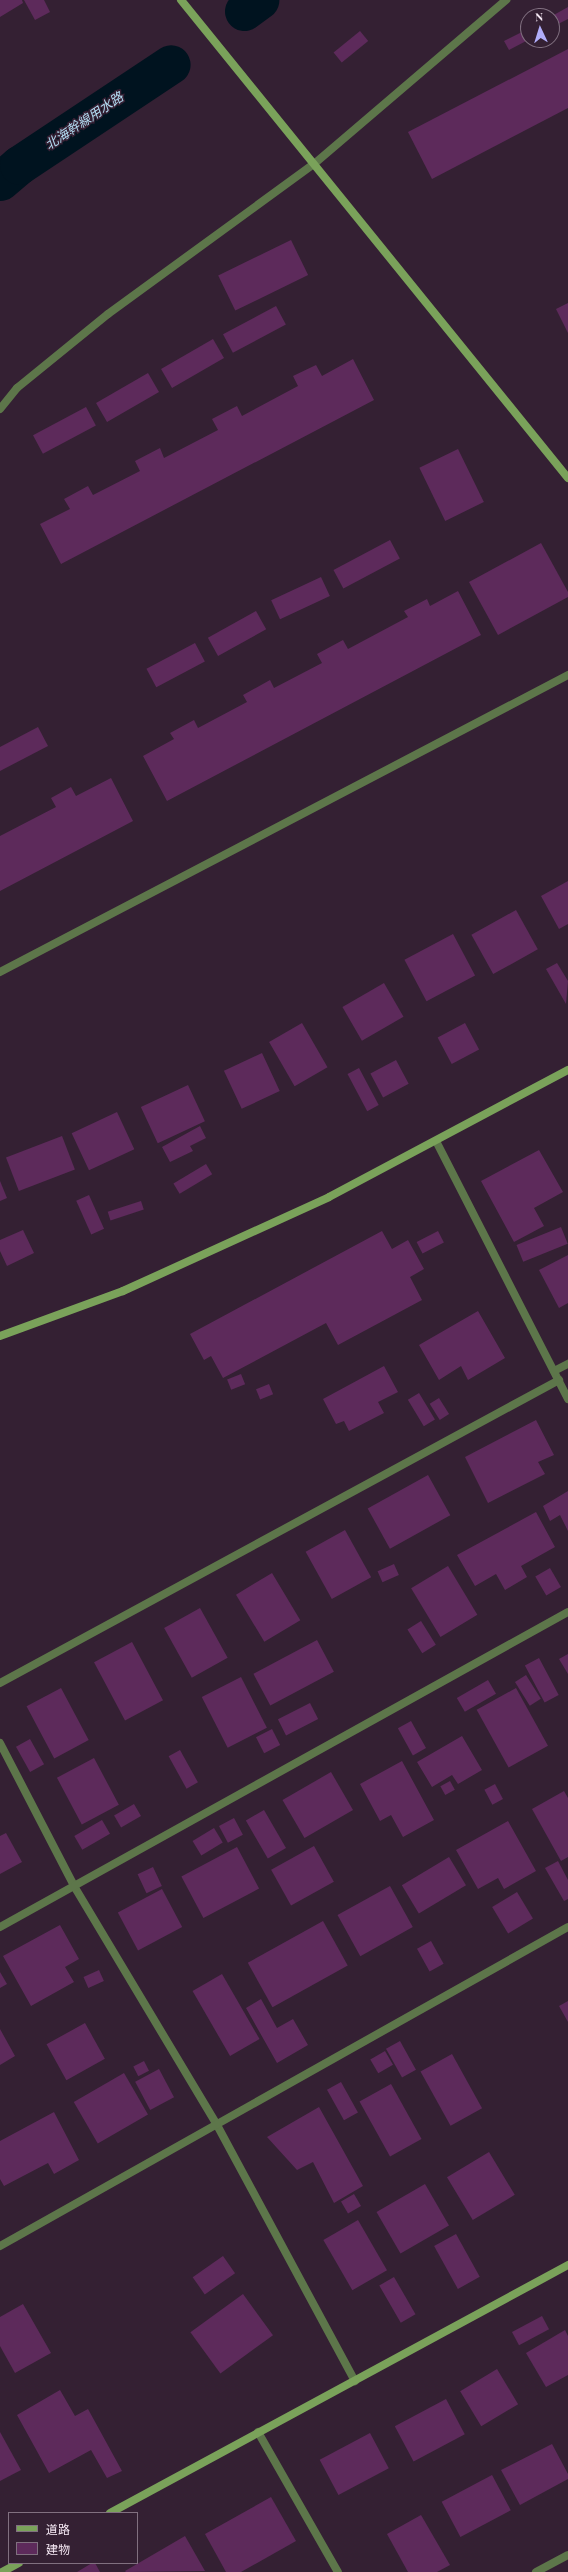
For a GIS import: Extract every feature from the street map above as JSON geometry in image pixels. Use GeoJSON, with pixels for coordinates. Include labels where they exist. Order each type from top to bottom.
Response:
{"type":"FeatureCollection","features":[{"type":"Feature","properties":{"kind":"street"},"geometry":{"type":"LineString","coordinates":[[0,409],[17,388],[108,314],[314,164],[506,0]]}},
{"type":"Feature","properties":{"kind":"street"},"geometry":{"type":"LineString","coordinates":[[182,2],[568,478]]}},
{"type":"Feature","properties":{"kind":"street"},"geometry":{"type":"LineString","coordinates":[[0,972],[568,675]]}},
{"type":"Feature","properties":{"kind":"street"},"geometry":{"type":"LineString","coordinates":[[0,1336],[123,1291],[329,1197],[568,1070]]}},
{"type":"Feature","properties":{"kind":"street"},"geometry":{"type":"LineString","coordinates":[[436,1141],[568,1399]]}},
{"type":"Feature","properties":{"kind":"street"},"geometry":{"type":"LineString","coordinates":[[554,1371],[568,1364]]}},
{"type":"Feature","properties":{"kind":"street"},"geometry":{"type":"LineString","coordinates":[[0,1683],[559,1380]]}},
{"type":"Feature","properties":{"kind":"street"},"geometry":{"type":"LineString","coordinates":[[0,1927],[568,1612]]}},
{"type":"Feature","properties":{"kind":"street"},"geometry":{"type":"LineString","coordinates":[[0,1743],[74,1886],[217,2125],[355,2380]]}},
{"type":"Feature","properties":{"kind":"street"},"geometry":{"type":"LineString","coordinates":[[0,2246],[568,1927]]}},
{"type":"Feature","properties":{"kind":"street"},"geometry":{"type":"LineString","coordinates":[[112,2512],[568,2265]]}},
{"type":"Feature","properties":{"kind":"street"},"geometry":{"type":"LineString","coordinates":[[258,2432],[338,2572]]}},
{"type":"Feature","properties":{"kind":"street"},"geometry":{"type":"LineString","coordinates":[[536,2572],[568,2555]]}},
{"type":"Feature","properties":{"kind":"street"},"geometry":{"type":"LineString","coordinates":[[2,2572],[17,2564]]}},
{"type":"Feature","properties":{"kind":"building"},"geometry":{"type":"Polygon","coordinates":[[[0,0],[22,0],[23,3],[0,17],[0,0]]]}},
{"type":"Feature","properties":{"kind":"building"},"geometry":{"type":"Polygon","coordinates":[[[24,0],[44,0],[50,12],[35,20],[24,0]]]}},
{"type":"Feature","properties":{"kind":"building"},"geometry":{"type":"Polygon","coordinates":[[[568,7],[568,19],[560,23],[560,12],[568,7]]]}},
{"type":"Feature","properties":{"kind":"building"},"geometry":{"type":"Polygon","coordinates":[[[360,31],[368,41],[342,62],[334,52],[360,31]]]}},
{"type":"Feature","properties":{"kind":"building"},"geometry":{"type":"Polygon","coordinates":[[[520,33],[520,44],[509,50],[504,41],[520,33]]]}},
{"type":"Feature","properties":{"kind":"building"},"geometry":{"type":"Polygon","coordinates":[[[568,49],[568,108],[432,179],[408,132],[568,49]]]}},
{"type":"Feature","properties":{"kind":"building"},"geometry":{"type":"Polygon","coordinates":[[[291,240],[308,275],[235,311],[218,276],[291,240]]]}},
{"type":"Feature","properties":{"kind":"building"},"geometry":{"type":"Polygon","coordinates":[[[568,303],[568,333],[556,309],[568,303]]]}},
{"type":"Feature","properties":{"kind":"building"},"geometry":{"type":"Polygon","coordinates":[[[276,306],[286,325],[233,353],[223,334],[276,306]]]}},
{"type":"Feature","properties":{"kind":"building"},"geometry":{"type":"Polygon","coordinates":[[[213,339],[224,358],[172,388],[161,369],[213,339]]]}},
{"type":"Feature","properties":{"kind":"building"},"geometry":{"type":"Polygon","coordinates":[[[353,359],[374,400],[61,564],[40,524],[70,509],[64,499],[88,486],[93,495],[140,471],[135,461],[160,448],[164,458],[218,430],[212,419],[237,406],[242,416],[298,386],[293,376],[316,365],[322,376],[353,359]]]}},
{"type":"Feature","properties":{"kind":"building"},"geometry":{"type":"Polygon","coordinates":[[[148,373],[159,392],[107,422],[96,403],[148,373]]]}},
{"type":"Feature","properties":{"kind":"building"},"geometry":{"type":"Polygon","coordinates":[[[86,407],[96,426],[43,454],[33,435],[86,407]]]}},
{"type":"Feature","properties":{"kind":"building"},"geometry":{"type":"Polygon","coordinates":[[[458,449],[484,502],[445,521],[419,468],[458,449]]]}},
{"type":"Feature","properties":{"kind":"building"},"geometry":{"type":"Polygon","coordinates":[[[390,540],[400,559],[343,589],[333,570],[390,540]]]}},
{"type":"Feature","properties":{"kind":"building"},"geometry":{"type":"Polygon","coordinates":[[[541,543],[568,592],[568,597],[498,635],[469,582],[541,543]]]}},
{"type":"Feature","properties":{"kind":"building"},"geometry":{"type":"Polygon","coordinates":[[[321,577],[330,596],[280,619],[271,600],[321,577]]]}},
{"type":"Feature","properties":{"kind":"building"},"geometry":{"type":"Polygon","coordinates":[[[458,591],[481,635],[167,801],[143,756],[174,739],[170,733],[194,720],[198,728],[247,702],[243,695],[270,680],[274,688],[322,663],[317,654],[343,640],[348,649],[408,617],[404,611],[427,599],[430,606],[458,591]]]}},
{"type":"Feature","properties":{"kind":"building"},"geometry":{"type":"Polygon","coordinates":[[[256,611],[266,629],[218,656],[208,638],[256,611]]]}},
{"type":"Feature","properties":{"kind":"building"},"geometry":{"type":"Polygon","coordinates":[[[195,643],[205,662],[156,687],[146,669],[195,643]]]}},
{"type":"Feature","properties":{"kind":"building"},"geometry":{"type":"Polygon","coordinates":[[[38,727],[48,746],[0,771],[0,747],[38,727]]]}},
{"type":"Feature","properties":{"kind":"building"},"geometry":{"type":"Polygon","coordinates":[[[111,778],[133,821],[0,891],[0,836],[56,807],[51,798],[71,787],[76,796],[111,778]]]}},
{"type":"Feature","properties":{"kind":"building"},"geometry":{"type":"Polygon","coordinates":[[[568,881],[568,924],[559,929],[541,896],[568,881]]]}},
{"type":"Feature","properties":{"kind":"building"},"geometry":{"type":"Polygon","coordinates":[[[516,910],[538,949],[493,974],[471,935],[516,910]]]}},
{"type":"Feature","properties":{"kind":"building"},"geometry":{"type":"Polygon","coordinates":[[[453,934],[475,975],[427,1001],[404,960],[453,934]]]}},
{"type":"Feature","properties":{"kind":"building"},"geometry":{"type":"Polygon","coordinates":[[[557,963],[568,981],[566,1004],[546,969],[557,963]]]}},
{"type":"Feature","properties":{"kind":"building"},"geometry":{"type":"Polygon","coordinates":[[[384,983],[404,1017],[362,1041],[342,1007],[384,983]]]}},
{"type":"Feature","properties":{"kind":"building"},"geometry":{"type":"Polygon","coordinates":[[[302,1023],[327,1067],[295,1086],[269,1042],[302,1023]]]}},
{"type":"Feature","properties":{"kind":"building"},"geometry":{"type":"Polygon","coordinates":[[[465,1023],[479,1049],[452,1064],[438,1038],[465,1023]]]}},
{"type":"Feature","properties":{"kind":"building"},"geometry":{"type":"Polygon","coordinates":[[[262,1053],[280,1091],[242,1109],[224,1071],[262,1053]]]}},
{"type":"Feature","properties":{"kind":"building"},"geometry":{"type":"Polygon","coordinates":[[[396,1060],[409,1084],[383,1097],[370,1074],[396,1060]]]}},
{"type":"Feature","properties":{"kind":"building"},"geometry":{"type":"Polygon","coordinates":[[[359,1068],[379,1105],[367,1111],[348,1074],[359,1068]]]}},
{"type":"Feature","properties":{"kind":"building"},"geometry":{"type":"Polygon","coordinates":[[[188,1085],[205,1121],[158,1143],[141,1107],[188,1085]]]}},
{"type":"Feature","properties":{"kind":"building"},"geometry":{"type":"Polygon","coordinates":[[[117,1112],[134,1149],[89,1170],[72,1133],[117,1112]]]}},
{"type":"Feature","properties":{"kind":"building"},"geometry":{"type":"Polygon","coordinates":[[[200,1126],[206,1138],[190,1146],[193,1151],[170,1162],[162,1147],[200,1126]]]}},
{"type":"Feature","properties":{"kind":"building"},"geometry":{"type":"Polygon","coordinates":[[[62,1136],[75,1170],[19,1191],[6,1158],[62,1136]]]}},
{"type":"Feature","properties":{"kind":"building"},"geometry":{"type":"Polygon","coordinates":[[[539,1150],[563,1192],[534,1208],[544,1226],[514,1242],[481,1181],[539,1150]]]}},
{"type":"Feature","properties":{"kind":"building"},"geometry":{"type":"Polygon","coordinates":[[[206,1164],[212,1174],[180,1194],[173,1184],[206,1164]]]}},
{"type":"Feature","properties":{"kind":"building"},"geometry":{"type":"Polygon","coordinates":[[[0,1181],[7,1198],[0,1201],[0,1181]]]}},
{"type":"Feature","properties":{"kind":"building"},"geometry":{"type":"Polygon","coordinates":[[[89,1195],[104,1229],[91,1234],[76,1201],[89,1195]]]}},
{"type":"Feature","properties":{"kind":"building"},"geometry":{"type":"Polygon","coordinates":[[[141,1201],[144,1210],[110,1220],[108,1212],[141,1201]]]}},
{"type":"Feature","properties":{"kind":"building"},"geometry":{"type":"Polygon","coordinates":[[[561,1227],[568,1244],[523,1262],[516,1245],[561,1227]]]}},
{"type":"Feature","properties":{"kind":"building"},"geometry":{"type":"Polygon","coordinates":[[[23,1230],[34,1253],[7,1266],[0,1251],[0,1240],[23,1230]]]}},
{"type":"Feature","properties":{"kind":"building"},"geometry":{"type":"Polygon","coordinates":[[[382,1231],[392,1249],[408,1240],[424,1269],[410,1277],[422,1300],[338,1345],[326,1323],[223,1378],[211,1356],[204,1360],[190,1334],[382,1231]]]}},
{"type":"Feature","properties":{"kind":"building"},"geometry":{"type":"Polygon","coordinates":[[[438,1231],[444,1243],[423,1253],[417,1242],[438,1231]]]}},
{"type":"Feature","properties":{"kind":"building"},"geometry":{"type":"Polygon","coordinates":[[[568,1255],[568,1303],[559,1308],[539,1270],[568,1255]]]}},
{"type":"Feature","properties":{"kind":"building"},"geometry":{"type":"Polygon","coordinates":[[[478,1311],[505,1358],[468,1380],[461,1366],[439,1380],[419,1345],[478,1311]]]}},
{"type":"Feature","properties":{"kind":"building"},"geometry":{"type":"Polygon","coordinates":[[[384,1366],[398,1392],[378,1402],[384,1413],[349,1431],[344,1421],[336,1424],[323,1399],[384,1366]]]}},
{"type":"Feature","properties":{"kind":"building"},"geometry":{"type":"Polygon","coordinates":[[[241,1374],[245,1384],[231,1390],[227,1380],[241,1374]]]}},
{"type":"Feature","properties":{"kind":"building"},"geometry":{"type":"Polygon","coordinates":[[[269,1384],[273,1394],[260,1399],[256,1389],[269,1384]]]}},
{"type":"Feature","properties":{"kind":"building"},"geometry":{"type":"Polygon","coordinates":[[[419,1393],[435,1420],[424,1426],[408,1400],[419,1393]]]}},
{"type":"Feature","properties":{"kind":"building"},"geometry":{"type":"Polygon","coordinates":[[[439,1398],[449,1414],[440,1420],[430,1404],[439,1398]]]}},
{"type":"Feature","properties":{"kind":"building"},"geometry":{"type":"Polygon","coordinates":[[[536,1420],[554,1455],[538,1462],[545,1474],[488,1503],[465,1457],[536,1420]]]}},
{"type":"Feature","properties":{"kind":"building"},"geometry":{"type":"Polygon","coordinates":[[[428,1475],[450,1515],[390,1549],[368,1508],[428,1475]]]}},
{"type":"Feature","properties":{"kind":"building"},"geometry":{"type":"Polygon","coordinates":[[[568,1491],[568,1531],[560,1515],[550,1521],[543,1506],[568,1491]]]}},
{"type":"Feature","properties":{"kind":"building"},"geometry":{"type":"Polygon","coordinates":[[[536,1512],[555,1547],[521,1566],[527,1577],[505,1590],[496,1574],[475,1586],[457,1555],[536,1512]]]}},
{"type":"Feature","properties":{"kind":"building"},"geometry":{"type":"Polygon","coordinates":[[[345,1530],[371,1577],[332,1599],[306,1552],[345,1530]]]}},
{"type":"Feature","properties":{"kind":"building"},"geometry":{"type":"Polygon","coordinates":[[[394,1564],[399,1575],[382,1582],[378,1571],[394,1564]]]}},
{"type":"Feature","properties":{"kind":"building"},"geometry":{"type":"Polygon","coordinates":[[[448,1566],[477,1615],[440,1637],[411,1588],[448,1566]]]}},
{"type":"Feature","properties":{"kind":"building"},"geometry":{"type":"Polygon","coordinates":[[[550,1568],[561,1587],[546,1596],[535,1576],[550,1568]]]}},
{"type":"Feature","properties":{"kind":"building"},"geometry":{"type":"Polygon","coordinates":[[[272,1573],[300,1620],[264,1642],[236,1595],[272,1573]]]}},
{"type":"Feature","properties":{"kind":"building"},"geometry":{"type":"Polygon","coordinates":[[[200,1608],[228,1658],[192,1678],[164,1628],[200,1608]]]}},
{"type":"Feature","properties":{"kind":"building"},"geometry":{"type":"Polygon","coordinates":[[[421,1621],[436,1645],[422,1653],[407,1629],[421,1621]]]}},
{"type":"Feature","properties":{"kind":"building"},"geometry":{"type":"Polygon","coordinates":[[[317,1640],[334,1672],[270,1706],[253,1674],[317,1640]]]}},
{"type":"Feature","properties":{"kind":"building"},"geometry":{"type":"Polygon","coordinates":[[[132,1642],[163,1700],[125,1720],[94,1662],[132,1642]]]}},
{"type":"Feature","properties":{"kind":"building"},"geometry":{"type":"Polygon","coordinates":[[[568,1654],[568,1674],[559,1659],[568,1654]]]}},
{"type":"Feature","properties":{"kind":"building"},"geometry":{"type":"Polygon","coordinates":[[[539,1658],[559,1695],[545,1703],[525,1666],[539,1658]]]}},
{"type":"Feature","properties":{"kind":"building"},"geometry":{"type":"Polygon","coordinates":[[[526,1675],[541,1699],[530,1706],[515,1682],[526,1675]]]}},
{"type":"Feature","properties":{"kind":"building"},"geometry":{"type":"Polygon","coordinates":[[[241,1677],[267,1728],[228,1748],[202,1697],[241,1677]]]}},
{"type":"Feature","properties":{"kind":"building"},"geometry":{"type":"Polygon","coordinates":[[[488,1680],[496,1694],[465,1712],[457,1698],[488,1680]]]}},
{"type":"Feature","properties":{"kind":"building"},"geometry":{"type":"Polygon","coordinates":[[[61,1688],[89,1740],[54,1758],[27,1706],[61,1688]]]}},
{"type":"Feature","properties":{"kind":"building"},"geometry":{"type":"Polygon","coordinates":[[[516,1688],[548,1746],[509,1768],[477,1710],[516,1688]]]}},
{"type":"Feature","properties":{"kind":"building"},"geometry":{"type":"Polygon","coordinates":[[[310,1703],[318,1719],[286,1735],[278,1719],[310,1703]]]}},
{"type":"Feature","properties":{"kind":"building"},"geometry":{"type":"Polygon","coordinates":[[[411,1721],[426,1748],[413,1755],[398,1728],[411,1721]]]}},
{"type":"Feature","properties":{"kind":"building"},"geometry":{"type":"Polygon","coordinates":[[[272,1729],[280,1745],[264,1753],[256,1737],[272,1729]]]}},
{"type":"Feature","properties":{"kind":"building"},"geometry":{"type":"Polygon","coordinates":[[[462,1736],[482,1770],[458,1784],[452,1775],[432,1787],[417,1762],[462,1736]]]}},
{"type":"Feature","properties":{"kind":"building"},"geometry":{"type":"Polygon","coordinates":[[[30,1739],[44,1764],[30,1772],[16,1747],[30,1739]]]}},
{"type":"Feature","properties":{"kind":"building"},"geometry":{"type":"Polygon","coordinates":[[[180,1750],[198,1782],[187,1789],[169,1756],[180,1750]]]}},
{"type":"Feature","properties":{"kind":"building"},"geometry":{"type":"Polygon","coordinates":[[[94,1758],[119,1805],[82,1825],[57,1778],[94,1758]]]}},
{"type":"Feature","properties":{"kind":"building"},"geometry":{"type":"Polygon","coordinates":[[[402,1761],[434,1820],[403,1837],[391,1815],[380,1821],[360,1784],[402,1761]]]}},
{"type":"Feature","properties":{"kind":"building"},"geometry":{"type":"Polygon","coordinates":[[[331,1772],[353,1810],[305,1838],[283,1800],[331,1772]]]}},
{"type":"Feature","properties":{"kind":"building"},"geometry":{"type":"Polygon","coordinates":[[[450,1781],[455,1790],[445,1795],[440,1786],[450,1781]]]}},
{"type":"Feature","properties":{"kind":"building"},"geometry":{"type":"Polygon","coordinates":[[[495,1784],[503,1799],[492,1805],[484,1790],[495,1784]]]}},
{"type":"Feature","properties":{"kind":"building"},"geometry":{"type":"Polygon","coordinates":[[[564,1791],[568,1798],[568,1857],[561,1861],[532,1809],[564,1791]]]}},
{"type":"Feature","properties":{"kind":"building"},"geometry":{"type":"Polygon","coordinates":[[[134,1804],[141,1816],[121,1828],[114,1816],[134,1804]]]}},
{"type":"Feature","properties":{"kind":"building"},"geometry":{"type":"Polygon","coordinates":[[[264,1810],[286,1848],[268,1859],[246,1820],[264,1810]]]}},
{"type":"Feature","properties":{"kind":"building"},"geometry":{"type":"Polygon","coordinates":[[[234,1818],[243,1835],[228,1843],[219,1826],[234,1818]]]}},
{"type":"Feature","properties":{"kind":"building"},"geometry":{"type":"Polygon","coordinates":[[[102,1820],[110,1834],[82,1850],[74,1836],[102,1820]]]}},
{"type":"Feature","properties":{"kind":"building"},"geometry":{"type":"Polygon","coordinates":[[[508,1821],[536,1871],[504,1889],[498,1878],[478,1889],[456,1850],[508,1821]]]}},
{"type":"Feature","properties":{"kind":"building"},"geometry":{"type":"Polygon","coordinates":[[[214,1828],[223,1843],[201,1855],[193,1841],[214,1828]]]}},
{"type":"Feature","properties":{"kind":"building"},"geometry":{"type":"Polygon","coordinates":[[[6,1833],[22,1862],[0,1874],[0,1836],[6,1833]]]}},
{"type":"Feature","properties":{"kind":"building"},"geometry":{"type":"Polygon","coordinates":[[[314,1846],[334,1882],[291,1906],[271,1870],[314,1846]]]}},
{"type":"Feature","properties":{"kind":"building"},"geometry":{"type":"Polygon","coordinates":[[[237,1847],[259,1888],[203,1918],[181,1877],[237,1847]]]}},
{"type":"Feature","properties":{"kind":"building"},"geometry":{"type":"Polygon","coordinates":[[[449,1857],[466,1885],[419,1914],[402,1885],[449,1857]]]}},
{"type":"Feature","properties":{"kind":"building"},"geometry":{"type":"Polygon","coordinates":[[[558,1861],[568,1880],[568,1899],[564,1901],[545,1868],[558,1861]]]}},
{"type":"Feature","properties":{"kind":"building"},"geometry":{"type":"Polygon","coordinates":[[[153,1867],[162,1886],[146,1893],[138,1874],[153,1867]]]}},
{"type":"Feature","properties":{"kind":"building"},"geometry":{"type":"Polygon","coordinates":[[[390,1886],[413,1927],[360,1956],[338,1915],[390,1886]]]}},
{"type":"Feature","properties":{"kind":"building"},"geometry":{"type":"Polygon","coordinates":[[[162,1889],[182,1927],[138,1950],[118,1912],[162,1889]]]}},
{"type":"Feature","properties":{"kind":"building"},"geometry":{"type":"Polygon","coordinates":[[[517,1892],[533,1919],[508,1934],[492,1907],[517,1892]]]}},
{"type":"Feature","properties":{"kind":"building"},"geometry":{"type":"Polygon","coordinates":[[[323,1921],[348,1966],[273,2007],[248,1963],[323,1921]]]}},
{"type":"Feature","properties":{"kind":"building"},"geometry":{"type":"Polygon","coordinates":[[[60,1925],[79,1959],[65,1967],[74,1982],[31,2006],[3,1956],[60,1925]]]}},
{"type":"Feature","properties":{"kind":"building"},"geometry":{"type":"Polygon","coordinates":[[[431,1941],[444,1964],[430,1971],[417,1949],[431,1941]]]}},
{"type":"Feature","properties":{"kind":"building"},"geometry":{"type":"Polygon","coordinates":[[[99,1970],[104,1981],[88,1988],[83,1977],[99,1970]]]}},
{"type":"Feature","properties":{"kind":"building"},"geometry":{"type":"Polygon","coordinates":[[[0,1972],[7,1984],[0,1988],[0,1972]]]}},
{"type":"Feature","properties":{"kind":"building"},"geometry":{"type":"Polygon","coordinates":[[[222,1974],[260,2039],[230,2056],[193,1991],[222,1974]]]}},
{"type":"Feature","properties":{"kind":"building"},"geometry":{"type":"Polygon","coordinates":[[[261,1999],[277,2028],[293,2019],[308,2045],[277,2063],[246,2008],[261,1999]]]}},
{"type":"Feature","properties":{"kind":"building"},"geometry":{"type":"Polygon","coordinates":[[[568,2001],[568,2022],[559,2006],[568,2001]]]}},
{"type":"Feature","properties":{"kind":"building"},"geometry":{"type":"Polygon","coordinates":[[[85,2023],[105,2059],[66,2080],[47,2044],[85,2023]]]}},
{"type":"Feature","properties":{"kind":"building"},"geometry":{"type":"Polygon","coordinates":[[[0,2029],[15,2056],[0,2065],[0,2029]]]}},
{"type":"Feature","properties":{"kind":"building"},"geometry":{"type":"Polygon","coordinates":[[[400,2041],[416,2070],[402,2078],[386,2049],[400,2041]]]}},
{"type":"Feature","properties":{"kind":"building"},"geometry":{"type":"Polygon","coordinates":[[[385,2051],[393,2065],[378,2073],[370,2060],[385,2051]]]}},
{"type":"Feature","properties":{"kind":"building"},"geometry":{"type":"Polygon","coordinates":[[[452,2054],[482,2108],[451,2126],[421,2071],[452,2054]]]}},
{"type":"Feature","properties":{"kind":"building"},"geometry":{"type":"Polygon","coordinates":[[[144,2061],[149,2071],[138,2076],[133,2066],[144,2061]]]}},
{"type":"Feature","properties":{"kind":"building"},"geometry":{"type":"Polygon","coordinates":[[[159,2069],[174,2097],[150,2110],[135,2082],[159,2069]]]}},
{"type":"Feature","properties":{"kind":"building"},"geometry":{"type":"Polygon","coordinates":[[[124,2073],[148,2115],[98,2144],[74,2102],[124,2073]]]}},
{"type":"Feature","properties":{"kind":"building"},"geometry":{"type":"Polygon","coordinates":[[[341,2082],[358,2113],[344,2120],[327,2090],[341,2082]]]}},
{"type":"Feature","properties":{"kind":"building"},"geometry":{"type":"Polygon","coordinates":[[[391,2084],[422,2139],[390,2157],[360,2101],[391,2084]]]}},
{"type":"Feature","properties":{"kind":"building"},"geometry":{"type":"Polygon","coordinates":[[[319,2107],[363,2186],[334,2203],[313,2162],[297,2170],[267,2137],[319,2107]]]}},
{"type":"Feature","properties":{"kind":"building"},"geometry":{"type":"Polygon","coordinates":[[[54,2112],[79,2160],[54,2174],[48,2163],[4,2186],[0,2179],[0,2141],[54,2112]]]}},
{"type":"Feature","properties":{"kind":"building"},"geometry":{"type":"Polygon","coordinates":[[[489,2152],[515,2195],[473,2220],[447,2177],[489,2152]]]}},
{"type":"Feature","properties":{"kind":"building"},"geometry":{"type":"Polygon","coordinates":[[[425,2184],[449,2226],[401,2254],[377,2212],[425,2184]]]}},
{"type":"Feature","properties":{"kind":"building"},"geometry":{"type":"Polygon","coordinates":[[[354,2194],[361,2206],[348,2214],[341,2202],[354,2194]]]}},
{"type":"Feature","properties":{"kind":"building"},"geometry":{"type":"Polygon","coordinates":[[[358,2220],[387,2270],[352,2290],[323,2240],[358,2220]]]}},
{"type":"Feature","properties":{"kind":"building"},"geometry":{"type":"Polygon","coordinates":[[[456,2234],[480,2277],[458,2289],[434,2246],[456,2234]]]}},
{"type":"Feature","properties":{"kind":"building"},"geometry":{"type":"Polygon","coordinates":[[[223,2256],[235,2273],[205,2294],[193,2277],[223,2256]]]}},
{"type":"Feature","properties":{"kind":"building"},"geometry":{"type":"Polygon","coordinates":[[[394,2277],[415,2314],[401,2323],[379,2286],[394,2277]]]}},
{"type":"Feature","properties":{"kind":"building"},"geometry":{"type":"Polygon","coordinates":[[[243,2294],[273,2335],[220,2373],[190,2332],[243,2294]]]}},
{"type":"Feature","properties":{"kind":"building"},"geometry":{"type":"Polygon","coordinates":[[[23,2304],[51,2353],[15,2373],[0,2346],[0,2317],[23,2304]]]}},
{"type":"Feature","properties":{"kind":"building"},"geometry":{"type":"Polygon","coordinates":[[[542,2316],[549,2329],[519,2345],[512,2332],[542,2316]]]}},
{"type":"Feature","properties":{"kind":"building"},"geometry":{"type":"Polygon","coordinates":[[[565,2330],[568,2336],[568,2375],[546,2387],[526,2353],[565,2330]]]}},
{"type":"Feature","properties":{"kind":"building"},"geometry":{"type":"Polygon","coordinates":[[[497,2369],[518,2404],[481,2426],[460,2391],[497,2369]]]}},
{"type":"Feature","properties":{"kind":"building"},"geometry":{"type":"Polygon","coordinates":[[[60,2390],[75,2416],[88,2409],[122,2471],[107,2478],[91,2450],[49,2473],[17,2415],[60,2390]]]}},
{"type":"Feature","properties":{"kind":"building"},"geometry":{"type":"Polygon","coordinates":[[[446,2399],[465,2434],[414,2462],[395,2426],[446,2399]]]}},
{"type":"Feature","properties":{"kind":"building"},"geometry":{"type":"Polygon","coordinates":[[[0,2432],[21,2470],[0,2481],[0,2432]]]}},
{"type":"Feature","properties":{"kind":"building"},"geometry":{"type":"Polygon","coordinates":[[[370,2433],[389,2468],[338,2495],[320,2460],[370,2433]]]}},
{"type":"Feature","properties":{"kind":"building"},"geometry":{"type":"Polygon","coordinates":[[[552,2444],[568,2474],[568,2479],[520,2505],[501,2470],[552,2444]]]}},
{"type":"Feature","properties":{"kind":"building"},"geometry":{"type":"Polygon","coordinates":[[[492,2475],[511,2510],[460,2537],[442,2502],[492,2475]]]}},
{"type":"Feature","properties":{"kind":"building"},"geometry":{"type":"Polygon","coordinates":[[[271,2497],[296,2541],[241,2572],[226,2572],[205,2534],[271,2497]]]}},
{"type":"Feature","properties":{"kind":"building"},"geometry":{"type":"Polygon","coordinates":[[[421,2515],[450,2565],[437,2572],[408,2572],[387,2534],[421,2515]]]}},
{"type":"Feature","properties":{"kind":"building"},"geometry":{"type":"Polygon","coordinates":[[[185,2536],[205,2571],[125,2571],[185,2536]]]}},
{"type":"Feature","properties":{"kind":"building"},"geometry":{"type":"Polygon","coordinates":[[[90,2564],[96,2564],[100,2572],[77,2572],[90,2564]]]}},
{"type":"Feature","properties":{"kind":"waterway","name":"北海幹線用水路"},"geometry":{"type":"LineString","coordinates":[[244,11],[259,0]]}},
{"type":"Feature","properties":{"kind":"waterway","name":"北海幹線用水路"},"geometry":{"type":"LineString","coordinates":[[0,181],[19,165],[171,64]]}}]}
